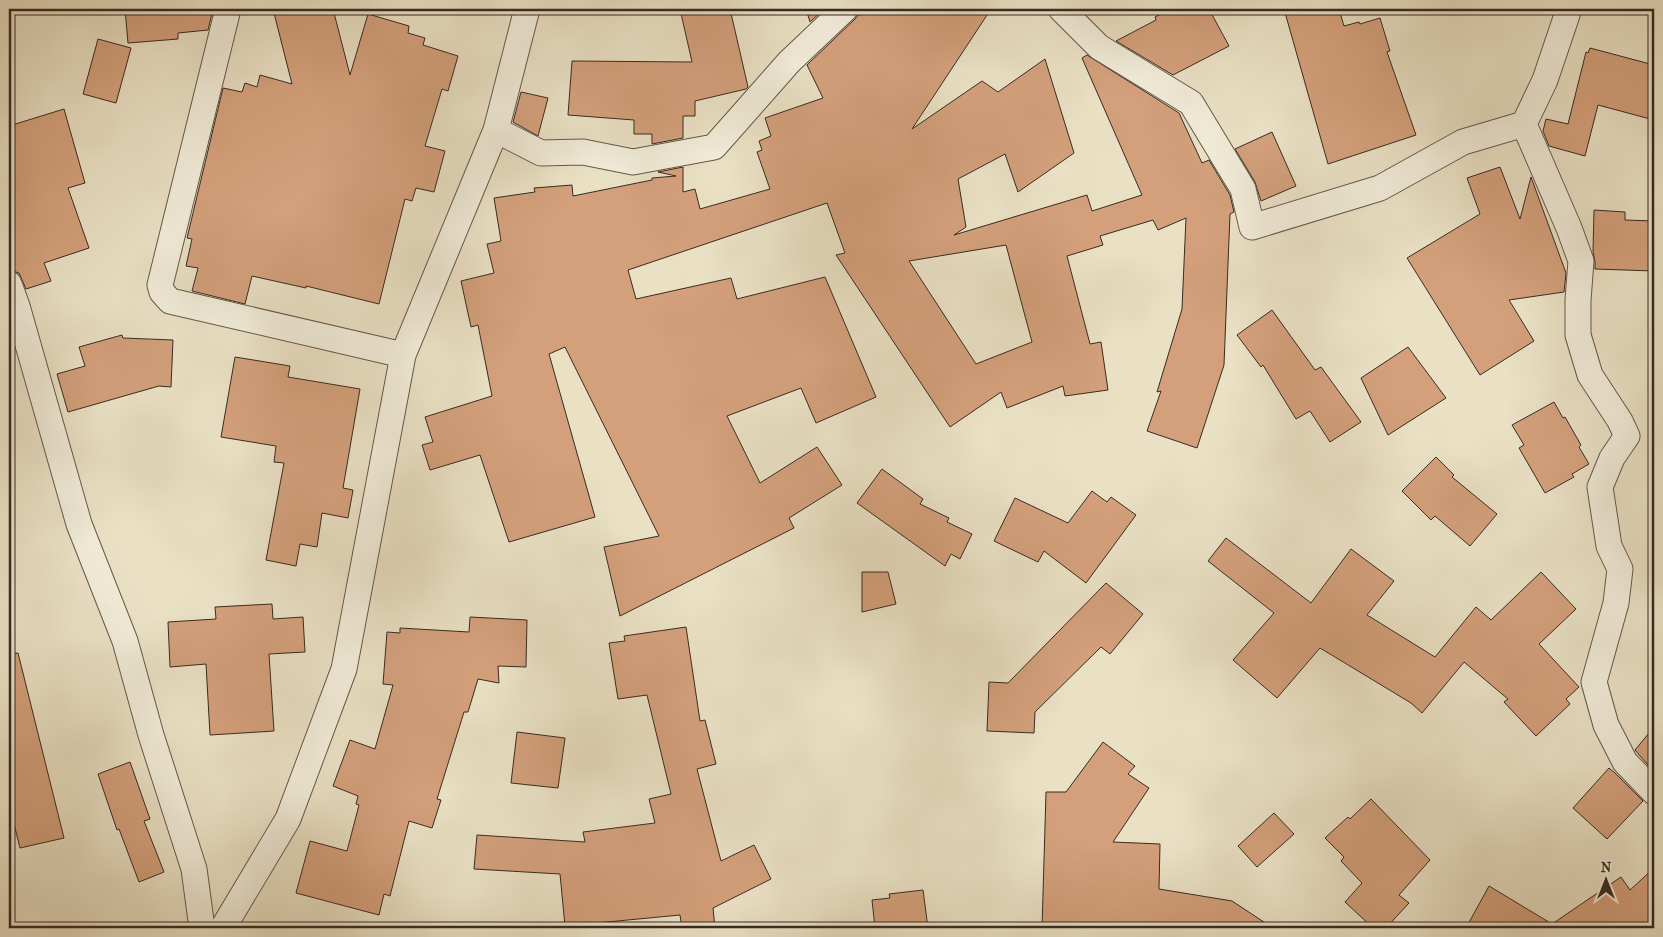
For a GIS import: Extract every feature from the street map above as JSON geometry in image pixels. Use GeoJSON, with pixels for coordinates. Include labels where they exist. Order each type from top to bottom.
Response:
{"type":"FeatureCollection","features":[{"type":"Feature","properties":{"kind":"street"},"geometry":{"type":"LineString","coordinates":[[228,9],[160,285],[162,292],[170,302],[403,355]]}},
{"type":"Feature","properties":{"kind":"street"},"geometry":{"type":"LineString","coordinates":[[223,928],[288,819],[344,669],[403,355],[496,130],[527,9]]}},
{"type":"Feature","properties":{"kind":"street"},"geometry":{"type":"LineString","coordinates":[[496,130],[541,153],[583,152],[633,162],[714,148],[789,62],[845,9]]}},
{"type":"Feature","properties":{"kind":"street"},"geometry":{"type":"LineString","coordinates":[[1061,9],[1099,47],[1191,102],[1243,189],[1252,227],[1380,188],[1463,142],[1524,124],[1545,80],[1569,9]]}},
{"type":"Feature","properties":{"kind":"street"},"geometry":{"type":"LineString","coordinates":[[1524,124],[1569,228],[1580,261],[1578,335],[1590,375],[1620,421],[1627,436],[1612,458],[1600,488],[1610,546],[1620,569],[1616,603],[1594,682],[1606,725],[1625,762],[1654,792]]}},
{"type":"Feature","properties":{"kind":"street"},"geometry":{"type":"LineString","coordinates":[[12,299],[80,524],[125,642],[151,735],[194,869],[202,928]]}},
{"type":"Feature","properties":{"kind":"building"},"geometry":{"type":"Polygon","coordinates":[[[125,9],[213,9],[208,30],[178,33],[178,39],[128,43],[125,9]]]}},
{"type":"Feature","properties":{"kind":"building"},"geometry":{"type":"Polygon","coordinates":[[[273,9],[333,9],[350,75],[368,14],[409,26],[408,33],[425,38],[423,45],[458,56],[448,91],[442,89],[425,146],[445,151],[434,192],[416,188],[412,201],[405,199],[379,304],[306,286],[306,288],[252,276],[245,304],[192,291],[198,268],[186,266],[192,239],[187,238],[223,88],[242,92],[245,83],[257,87],[260,75],[292,84],[273,9]]]}},
{"type":"Feature","properties":{"kind":"building"},"geometry":{"type":"Polygon","coordinates":[[[680,9],[730,9],[748,87],[746,89],[695,101],[695,116],[683,116],[683,138],[652,144],[652,134],[634,134],[634,120],[568,115],[572,61],[692,62],[680,9]]]}},
{"type":"Feature","properties":{"kind":"building"},"geometry":{"type":"Polygon","coordinates":[[[806,9],[824,9],[810,22],[806,9]]]}},
{"type":"Feature","properties":{"kind":"building"},"geometry":{"type":"Polygon","coordinates":[[[859,9],[991,9],[912,129],[982,81],[998,92],[1045,59],[1074,153],[1018,192],[1005,154],[958,179],[966,227],[954,235],[1087,195],[1092,211],[1142,195],[1082,58],[1087,55],[1179,113],[1202,163],[1209,160],[1230,195],[1234,212],[1230,214],[1224,365],[1197,448],[1147,431],[1161,391],[1157,392],[1182,309],[1186,218],[1158,230],[1153,220],[1100,236],[1103,245],[1067,256],[1090,344],[1101,342],[1108,390],[1065,396],[1063,386],[1007,408],[1001,392],[950,427],[836,255],[845,253],[827,203],[628,270],[636,299],[731,278],[737,299],[825,277],[876,397],[816,423],[801,388],[727,416],[760,483],[817,447],[842,485],[789,518],[794,528],[620,616],[604,547],[659,536],[565,347],[549,354],[595,517],[509,542],[480,455],[430,470],[422,445],[433,442],[425,417],[492,396],[478,325],[471,327],[461,281],[494,273],[487,244],[501,241],[494,198],[535,192],[534,188],[572,185],[573,196],[652,180],[652,178],[676,176],[658,172],[683,167],[683,192],[695,189],[700,209],[770,189],[757,152],[762,150],[759,141],[771,136],[765,118],[823,98],[807,65],[859,14],[859,9]],[[1006,245],[909,261],[976,364],[1032,342],[1006,245]]]}},
{"type":"Feature","properties":{"kind":"building"},"geometry":{"type":"Polygon","coordinates":[[[1171,9],[1209,9],[1229,46],[1173,75],[1116,41],[1156,20],[1155,17],[1171,9]]]}},
{"type":"Feature","properties":{"kind":"building"},"geometry":{"type":"Polygon","coordinates":[[[1284,9],[1339,9],[1344,26],[1359,22],[1360,24],[1380,18],[1390,51],[1387,52],[1416,135],[1328,164],[1284,9]]]}},
{"type":"Feature","properties":{"kind":"building"},"geometry":{"type":"Polygon","coordinates":[[[98,39],[131,48],[116,103],[83,94],[98,39]]]}},
{"type":"Feature","properties":{"kind":"building"},"geometry":{"type":"Polygon","coordinates":[[[1590,48],[1654,65],[1654,120],[1598,105],[1585,156],[1549,146],[1543,131],[1546,119],[1568,124],[1586,52],[1588,53],[1590,48]]]}},
{"type":"Feature","properties":{"kind":"building"},"geometry":{"type":"Polygon","coordinates":[[[521,92],[548,98],[538,136],[513,122],[521,92]]]}},
{"type":"Feature","properties":{"kind":"building"},"geometry":{"type":"Polygon","coordinates":[[[64,109],[85,183],[68,188],[89,248],[44,263],[51,281],[26,289],[19,273],[10,270],[9,265],[9,126],[64,109]]]}},
{"type":"Feature","properties":{"kind":"building"},"geometry":{"type":"Polygon","coordinates":[[[1272,132],[1296,186],[1261,201],[1255,182],[1235,149],[1272,132]]]}},
{"type":"Feature","properties":{"kind":"building"},"geometry":{"type":"Polygon","coordinates":[[[1500,167],[1520,219],[1531,177],[1566,273],[1564,292],[1509,300],[1534,341],[1480,375],[1407,258],[1480,214],[1467,178],[1500,167]]]}},
{"type":"Feature","properties":{"kind":"building"},"geometry":{"type":"Polygon","coordinates":[[[1594,210],[1625,212],[1625,220],[1654,221],[1654,271],[1595,269],[1593,251],[1594,210]]]}},
{"type":"Feature","properties":{"kind":"building"},"geometry":{"type":"Polygon","coordinates":[[[1272,310],[1315,370],[1321,367],[1361,422],[1330,442],[1310,411],[1296,419],[1263,365],[1261,367],[1237,335],[1272,310]]]}},
{"type":"Feature","properties":{"kind":"building"},"geometry":{"type":"Polygon","coordinates":[[[122,335],[123,338],[173,340],[171,387],[159,386],[68,412],[57,374],[85,366],[79,347],[122,335]]]}},
{"type":"Feature","properties":{"kind":"building"},"geometry":{"type":"Polygon","coordinates":[[[1408,347],[1446,398],[1388,435],[1361,378],[1408,347]]]}},
{"type":"Feature","properties":{"kind":"building"},"geometry":{"type":"Polygon","coordinates":[[[235,357],[290,366],[288,377],[360,389],[343,488],[353,490],[348,518],[322,513],[317,547],[300,544],[296,566],[266,560],[284,463],[274,462],[276,446],[221,437],[235,357]]]}},
{"type":"Feature","properties":{"kind":"building"},"geometry":{"type":"Polygon","coordinates":[[[1554,402],[1581,445],[1579,447],[1589,464],[1572,474],[1574,477],[1545,493],[1519,448],[1524,445],[1512,425],[1554,402]]]}},
{"type":"Feature","properties":{"kind":"building"},"geometry":{"type":"Polygon","coordinates":[[[1436,457],[1454,475],[1452,477],[1497,514],[1470,546],[1435,516],[1431,520],[1402,491],[1436,457]]]}},
{"type":"Feature","properties":{"kind":"building"},"geometry":{"type":"Polygon","coordinates":[[[882,469],[923,499],[920,504],[949,518],[947,522],[972,534],[960,559],[951,554],[945,566],[857,503],[882,469]]]}},
{"type":"Feature","properties":{"kind":"building"},"geometry":{"type":"Polygon","coordinates":[[[1092,491],[1107,502],[1111,497],[1136,515],[1086,583],[1044,551],[1038,562],[994,541],[1015,498],[1068,523],[1092,491]]]}},
{"type":"Feature","properties":{"kind":"building"},"geometry":{"type":"Polygon","coordinates":[[[1226,538],[1311,603],[1351,549],[1394,581],[1367,615],[1435,657],[1476,607],[1491,620],[1541,572],[1576,609],[1539,644],[1579,687],[1566,699],[1570,704],[1536,736],[1504,702],[1508,699],[1464,662],[1422,713],[1411,703],[1320,648],[1277,698],[1233,660],[1274,613],[1208,561],[1226,538]]]}},
{"type":"Feature","properties":{"kind":"building"},"geometry":{"type":"Polygon","coordinates":[[[862,572],[888,572],[896,604],[862,612],[862,572]]]}},
{"type":"Feature","properties":{"kind":"building"},"geometry":{"type":"Polygon","coordinates":[[[1106,583],[1143,614],[1110,654],[1101,647],[1035,712],[1034,733],[987,731],[989,682],[1008,683],[1106,583]]]}},
{"type":"Feature","properties":{"kind":"building"},"geometry":{"type":"Polygon","coordinates":[[[272,604],[273,619],[303,617],[305,652],[269,654],[274,731],[210,735],[206,664],[170,667],[168,622],[216,619],[215,607],[272,604]]]}},
{"type":"Feature","properties":{"kind":"building"},"geometry":{"type":"Polygon","coordinates":[[[470,617],[527,620],[526,667],[498,666],[499,683],[478,679],[468,712],[464,712],[437,799],[441,800],[432,828],[409,821],[390,896],[384,894],[379,915],[296,893],[310,841],[347,851],[359,805],[356,804],[358,796],[333,786],[350,740],[375,749],[393,685],[383,684],[387,632],[400,633],[400,628],[469,632],[470,617]]]}},
{"type":"Feature","properties":{"kind":"building"},"geometry":{"type":"Polygon","coordinates":[[[686,627],[700,721],[705,720],[716,764],[697,769],[721,861],[754,845],[771,879],[713,908],[715,928],[682,928],[680,915],[565,926],[560,874],[474,869],[477,835],[585,842],[583,832],[655,823],[649,799],[671,794],[647,695],[618,699],[609,643],[625,641],[624,636],[686,627]]]}},
{"type":"Feature","properties":{"kind":"building"},"geometry":{"type":"Polygon","coordinates":[[[18,653],[64,838],[20,848],[9,804],[9,654],[18,653]]]}},
{"type":"Feature","properties":{"kind":"building"},"geometry":{"type":"Polygon","coordinates":[[[1654,727],[1654,772],[1635,750],[1654,727]]]}},
{"type":"Feature","properties":{"kind":"building"},"geometry":{"type":"Polygon","coordinates":[[[517,732],[565,738],[558,788],[511,783],[517,732]]]}},
{"type":"Feature","properties":{"kind":"building"},"geometry":{"type":"Polygon","coordinates":[[[1103,742],[1135,766],[1128,774],[1149,788],[1113,842],[1160,844],[1159,889],[1232,901],[1273,928],[1042,928],[1046,792],[1066,792],[1103,742]]]}},
{"type":"Feature","properties":{"kind":"building"},"geometry":{"type":"Polygon","coordinates":[[[130,762],[150,819],[144,821],[164,872],[139,882],[119,829],[117,830],[98,774],[130,762]]]}},
{"type":"Feature","properties":{"kind":"building"},"geometry":{"type":"Polygon","coordinates":[[[1609,768],[1643,801],[1607,839],[1573,808],[1609,768]]]}},
{"type":"Feature","properties":{"kind":"building"},"geometry":{"type":"Polygon","coordinates":[[[1371,799],[1430,860],[1399,895],[1409,903],[1386,928],[1373,928],[1345,902],[1362,883],[1341,861],[1344,857],[1325,838],[1348,817],[1350,819],[1371,799]]]}},
{"type":"Feature","properties":{"kind":"building"},"geometry":{"type":"Polygon","coordinates":[[[1274,813],[1294,834],[1257,867],[1238,846],[1274,813]]]}},
{"type":"Feature","properties":{"kind":"building"},"geometry":{"type":"Polygon","coordinates":[[[1654,868],[1654,928],[1466,928],[1489,886],[1552,924],[1621,877],[1630,890],[1654,868]]]}},
{"type":"Feature","properties":{"kind":"building"},"geometry":{"type":"Polygon","coordinates":[[[923,890],[928,928],[875,928],[872,900],[890,898],[889,894],[923,890]]]}}]}
